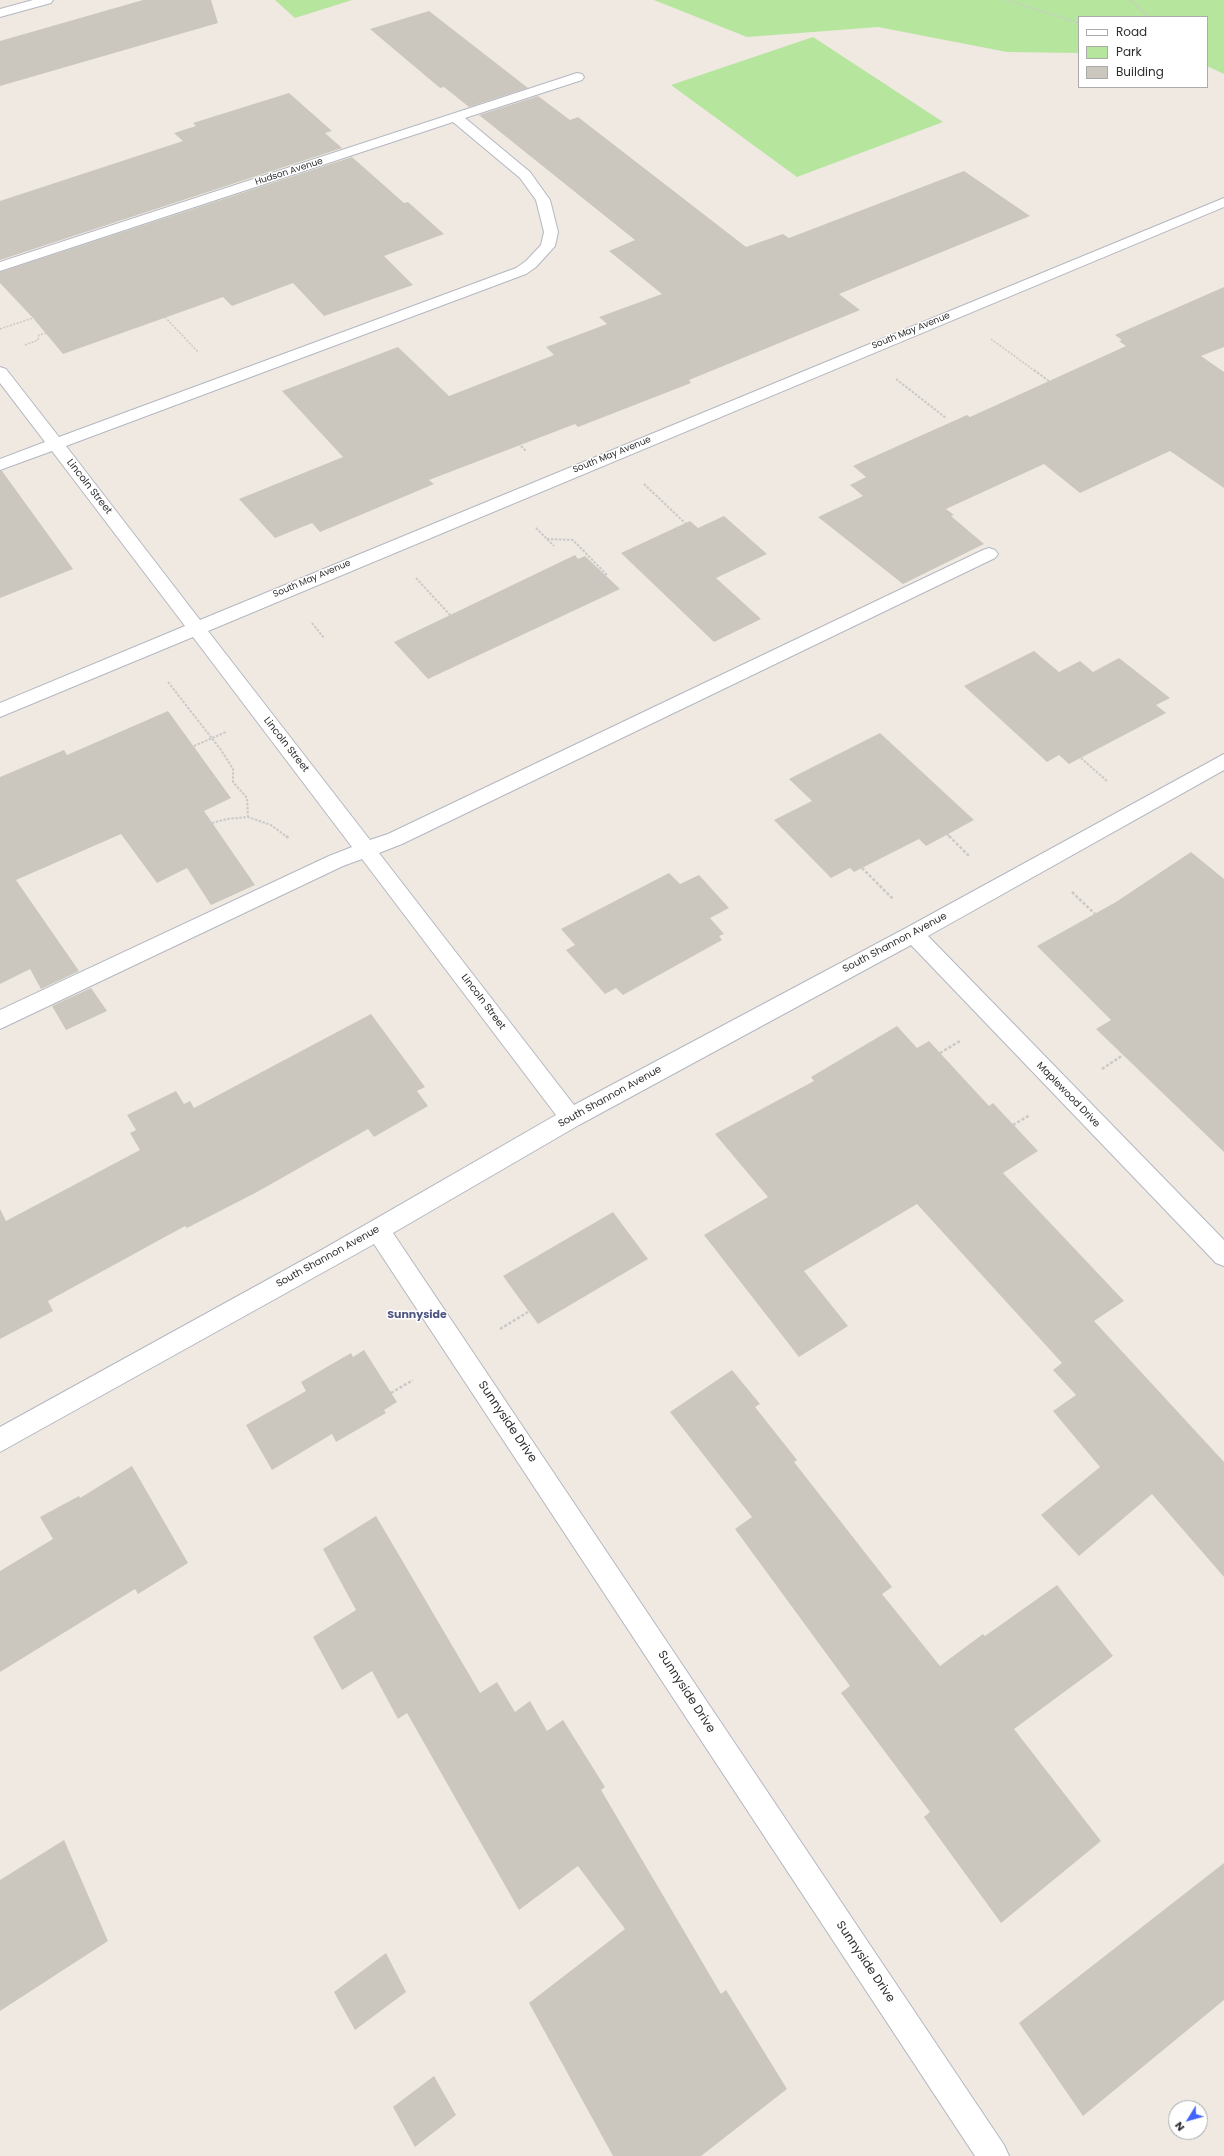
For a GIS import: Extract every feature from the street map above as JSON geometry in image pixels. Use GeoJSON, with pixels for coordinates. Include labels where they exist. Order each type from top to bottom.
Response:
{"type":"FeatureCollection","features":[{"type":"Feature","properties":{"kind":"street"},"geometry":{"type":"LineString","coordinates":[[0,13],[47,0]]}},
{"type":"Feature","properties":{"kind":"street","name":"Hudson Avenue"},"geometry":{"type":"LineString","coordinates":[[0,267],[577,77]]}},
{"type":"Feature","properties":{"kind":"street"},"geometry":{"type":"LineString","coordinates":[[0,465],[521,271],[538,258],[548,246],[551,232],[549,218],[537,188],[526,175],[455,117]]}},
{"type":"Feature","properties":{"kind":"street","name":"South May Avenue"},"geometry":{"type":"LineString","coordinates":[[0,710],[1224,202]]}},
{"type":"Feature","properties":{"kind":"street","name":"Lincoln Street"},"geometry":{"type":"LineString","coordinates":[[0,372],[571,1118]]}},
{"type":"Feature","properties":{"kind":"street"},"geometry":{"type":"LineString","coordinates":[[0,1020],[336,861],[402,836],[988,554]]}},
{"type":"Feature","properties":{"kind":"street","name":"South Shannon Avenue"},"geometry":{"type":"LineString","coordinates":[[0,1440],[377,1230],[571,1118],[913,934],[1224,761]]}},
{"type":"Feature","properties":{"kind":"street","name":"Maplewood Drive"},"geometry":{"type":"LineString","coordinates":[[913,934],[1224,1256]]}},
{"type":"Feature","properties":{"kind":"street","name":"Sunnyside Drive"},"geometry":{"type":"LineString","coordinates":[[377,1230],[993,2156]]}},
{"type":"Feature","properties":{"kind":"path"},"geometry":{"type":"LineString","coordinates":[[1006,0],[1078,23]]}},
{"type":"Feature","properties":{"kind":"path"},"geometry":{"type":"LineString","coordinates":[[1130,0],[1148,16]]}},
{"type":"Feature","properties":{"kind":"path"},"geometry":{"type":"LineString","coordinates":[[345,186],[370,209]]}},
{"type":"Feature","properties":{"kind":"path"},"geometry":{"type":"LineString","coordinates":[[165,317],[226,381]]}},
{"type":"Feature","properties":{"kind":"path"},"geometry":{"type":"LineString","coordinates":[[0,329],[33,318]]}},
{"type":"Feature","properties":{"kind":"path"},"geometry":{"type":"LineString","coordinates":[[20,347],[38,340],[39,335],[46,333]]}},
{"type":"Feature","properties":{"kind":"path"},"geometry":{"type":"LineString","coordinates":[[986,335],[1049,382]]}},
{"type":"Feature","properties":{"kind":"path"},"geometry":{"type":"LineString","coordinates":[[891,375],[946,418]]}},
{"type":"Feature","properties":{"kind":"path"},"geometry":{"type":"LineString","coordinates":[[521,446],[526,451]]}},
{"type":"Feature","properties":{"kind":"path"},"geometry":{"type":"LineString","coordinates":[[640,481],[686,524]]}},
{"type":"Feature","properties":{"kind":"path"},"geometry":{"type":"LineString","coordinates":[[534,526],[554,546]]}},
{"type":"Feature","properties":{"kind":"path"},"geometry":{"type":"LineString","coordinates":[[547,539],[573,540],[607,574],[593,581]]}},
{"type":"Feature","properties":{"kind":"path"},"geometry":{"type":"LineString","coordinates":[[414,576],[451,616]]}},
{"type":"Feature","properties":{"kind":"path"},"geometry":{"type":"LineString","coordinates":[[310,620],[324,638]]}},
{"type":"Feature","properties":{"kind":"path"},"geometry":{"type":"LineString","coordinates":[[166,680],[233,769],[233,782],[247,798],[248,817]]}},
{"type":"Feature","properties":{"kind":"path"},"geometry":{"type":"LineString","coordinates":[[194,746],[229,731]]}},
{"type":"Feature","properties":{"kind":"path"},"geometry":{"type":"LineString","coordinates":[[1081,758],[1111,785]]}},
{"type":"Feature","properties":{"kind":"path"},"geometry":{"type":"LineString","coordinates":[[208,824],[227,819],[248,817],[271,825],[292,841]]}},
{"type":"Feature","properties":{"kind":"path"},"geometry":{"type":"LineString","coordinates":[[947,834],[973,860]]}},
{"type":"Feature","properties":{"kind":"path"},"geometry":{"type":"LineString","coordinates":[[862,868],[896,902]]}},
{"type":"Feature","properties":{"kind":"path"},"geometry":{"type":"LineString","coordinates":[[1066,887],[1095,914]]}},
{"type":"Feature","properties":{"kind":"path"},"geometry":{"type":"LineString","coordinates":[[940,1053],[964,1039]]}},
{"type":"Feature","properties":{"kind":"path"},"geometry":{"type":"LineString","coordinates":[[1098,1071],[1123,1056]]}},
{"type":"Feature","properties":{"kind":"path"},"geometry":{"type":"LineString","coordinates":[[1013,1125],[1023,1120]]}},
{"type":"Feature","properties":{"kind":"path"},"geometry":{"type":"LineString","coordinates":[[500,1329],[528,1312]]}},
{"type":"Feature","properties":{"kind":"path"},"geometry":{"type":"LineString","coordinates":[[391,1393],[413,1380]]}},
{"type":"Feature","properties":{"kind":"green space"},"geometry":{"type":"Polygon","coordinates":[[[275,0],[352,0],[295,18],[275,0]]]}},
{"type":"Feature","properties":{"kind":"green space"},"geometry":{"type":"Polygon","coordinates":[[[654,0],[1224,0],[1224,74],[1208,66],[1208,16],[1078,16],[1078,53],[1007,52],[878,27],[747,37],[654,0]]]}},
{"type":"Feature","properties":{"kind":"green space"},"geometry":{"type":"Polygon","coordinates":[[[813,37],[943,122],[797,177],[671,85],[813,37]]]}},
{"type":"Feature","properties":{"kind":"building"},"geometry":{"type":"Polygon","coordinates":[[[143,0],[211,0],[218,23],[0,86],[0,41],[143,0]]]}},
{"type":"Feature","properties":{"kind":"building"},"geometry":{"type":"Polygon","coordinates":[[[429,11],[528,88],[469,107],[444,87],[440,88],[370,29],[429,11]]]}},
{"type":"Feature","properties":{"kind":"building"},"geometry":{"type":"Polygon","coordinates":[[[289,93],[332,131],[325,133],[342,148],[0,260],[0,201],[183,141],[174,133],[196,126],[193,123],[289,93]]]}},
{"type":"Feature","properties":{"kind":"building"},"geometry":{"type":"Polygon","coordinates":[[[538,96],[570,120],[578,117],[746,247],[783,234],[789,238],[964,171],[1030,216],[839,294],[860,310],[689,380],[691,383],[578,427],[575,424],[429,480],[434,484],[320,532],[312,523],[275,538],[239,499],[343,457],[282,391],[398,347],[449,396],[554,355],[546,347],[607,324],[599,317],[662,294],[609,251],[635,240],[479,115],[538,96]]]}},
{"type":"Feature","properties":{"kind":"building"},"geometry":{"type":"Polygon","coordinates":[[[352,157],[404,203],[408,202],[444,234],[384,256],[413,285],[324,316],[293,283],[232,306],[223,297],[63,354],[33,318],[0,283],[0,272],[352,157]]]}},
{"type":"Feature","properties":{"kind":"building"},"geometry":{"type":"Polygon","coordinates":[[[1224,287],[1224,347],[1201,356],[1224,372],[1224,488],[1170,451],[1080,493],[1044,464],[946,509],[954,515],[951,516],[984,544],[903,584],[818,517],[863,496],[850,485],[866,477],[853,466],[967,415],[970,417],[1126,346],[1119,341],[1122,340],[1115,335],[1224,287]]]}},
{"type":"Feature","properties":{"kind":"building"},"geometry":{"type":"Polygon","coordinates":[[[0,471],[2,471],[73,569],[0,598],[0,471]]]}},
{"type":"Feature","properties":{"kind":"building"},"geometry":{"type":"Polygon","coordinates":[[[724,516],[767,554],[716,578],[761,619],[714,642],[621,553],[690,521],[698,528],[724,516]]]}},
{"type":"Feature","properties":{"kind":"building"},"geometry":{"type":"Polygon","coordinates":[[[575,555],[578,559],[585,556],[620,589],[428,679],[394,642],[575,555]]]}},
{"type":"Feature","properties":{"kind":"building"},"geometry":{"type":"Polygon","coordinates":[[[1034,651],[1059,672],[1080,661],[1093,672],[1119,658],[1170,698],[1156,705],[1166,713],[1069,764],[1059,755],[1047,762],[964,686],[1034,651]]]}},
{"type":"Feature","properties":{"kind":"building"},"geometry":{"type":"Polygon","coordinates":[[[168,711],[231,798],[204,811],[255,885],[211,905],[187,868],[157,883],[121,834],[16,880],[79,971],[41,989],[30,969],[0,984],[0,777],[64,750],[67,755],[168,711]]]}},
{"type":"Feature","properties":{"kind":"building"},"geometry":{"type":"Polygon","coordinates":[[[880,733],[974,820],[926,846],[919,839],[854,872],[850,868],[831,878],[774,820],[812,801],[789,779],[880,733]]]}},
{"type":"Feature","properties":{"kind":"building"},"geometry":{"type":"Polygon","coordinates":[[[1191,852],[1224,879],[1224,1152],[1096,1029],[1111,1020],[1037,946],[1116,902],[1191,852]]]}},
{"type":"Feature","properties":{"kind":"building"},"geometry":{"type":"Polygon","coordinates":[[[669,873],[680,884],[699,875],[729,908],[710,918],[724,934],[719,936],[722,940],[623,995],[616,988],[605,994],[566,950],[575,945],[561,929],[669,873]]]}},
{"type":"Feature","properties":{"kind":"building"},"geometry":{"type":"Polygon","coordinates":[[[91,988],[107,1011],[66,1030],[52,1006],[91,988]]]}},
{"type":"Feature","properties":{"kind":"building"},"geometry":{"type":"Polygon","coordinates":[[[371,1014],[425,1087],[417,1091],[428,1106],[374,1137],[368,1129],[257,1192],[187,1228],[185,1226],[48,1301],[53,1311],[0,1339],[0,1209],[6,1221],[140,1150],[130,1133],[136,1130],[127,1115],[176,1091],[184,1104],[190,1101],[194,1108],[371,1014]]]}},
{"type":"Feature","properties":{"kind":"building"},"geometry":{"type":"Polygon","coordinates":[[[897,1026],[917,1048],[929,1041],[989,1106],[993,1103],[1038,1151],[1003,1173],[1124,1301],[1094,1321],[1224,1462],[1224,1577],[1152,1494],[1079,1556],[1041,1515],[1100,1467],[1053,1411],[1076,1395],[1053,1370],[1062,1363],[917,1204],[804,1271],[848,1326],[799,1357],[704,1235],[768,1197],[715,1134],[814,1081],[811,1077],[897,1026]]]}},
{"type":"Feature","properties":{"kind":"building"},"geometry":{"type":"Polygon","coordinates":[[[613,1212],[648,1259],[538,1324],[503,1276],[613,1212]]]}},
{"type":"Feature","properties":{"kind":"building"},"geometry":{"type":"Polygon","coordinates":[[[364,1350],[397,1402],[384,1410],[386,1413],[336,1442],[332,1434],[272,1470],[246,1425],[306,1391],[301,1382],[351,1353],[353,1357],[364,1350]]]}},
{"type":"Feature","properties":{"kind":"building"},"geometry":{"type":"Polygon","coordinates":[[[732,1370],[760,1404],[755,1407],[797,1460],[794,1462],[892,1587],[882,1594],[940,1666],[983,1634],[985,1636],[1057,1585],[1113,1656],[1014,1729],[1101,1841],[1001,1923],[924,1817],[930,1812],[841,1693],[850,1686],[735,1529],[752,1517],[670,1412],[732,1370]]]}},
{"type":"Feature","properties":{"kind":"building"},"geometry":{"type":"Polygon","coordinates":[[[132,1466],[188,1563],[138,1594],[135,1589],[0,1672],[0,1571],[53,1539],[40,1517],[79,1496],[80,1498],[132,1466]]]}},
{"type":"Feature","properties":{"kind":"building"},"geometry":{"type":"Polygon","coordinates":[[[376,1516],[480,1693],[497,1682],[515,1712],[530,1701],[547,1731],[563,1720],[605,1787],[601,1790],[721,1994],[726,1990],[787,2089],[701,2156],[613,2156],[529,2003],[625,1929],[578,1866],[519,1910],[407,1713],[398,1719],[372,1671],[342,1690],[313,1637],[356,1610],[323,1549],[376,1516]]]}},
{"type":"Feature","properties":{"kind":"building"},"geometry":{"type":"Polygon","coordinates":[[[64,1840],[108,1941],[0,2011],[0,1880],[64,1840]]]}},
{"type":"Feature","properties":{"kind":"building"},"geometry":{"type":"Polygon","coordinates":[[[1224,1863],[1224,2000],[1083,2116],[1019,2023],[1224,1863]]]}},
{"type":"Feature","properties":{"kind":"building"},"geometry":{"type":"Polygon","coordinates":[[[386,1953],[406,1992],[355,2030],[334,1992],[386,1953]]]}},
{"type":"Feature","properties":{"kind":"building"},"geometry":{"type":"Polygon","coordinates":[[[434,2076],[456,2115],[415,2147],[393,2107],[434,2076]]]}},
{"type":"Feature","properties":{"kind":"district","name":"Sunnyside"},"geometry":{"type":"Point","coordinates":[417,1315]}}]}
